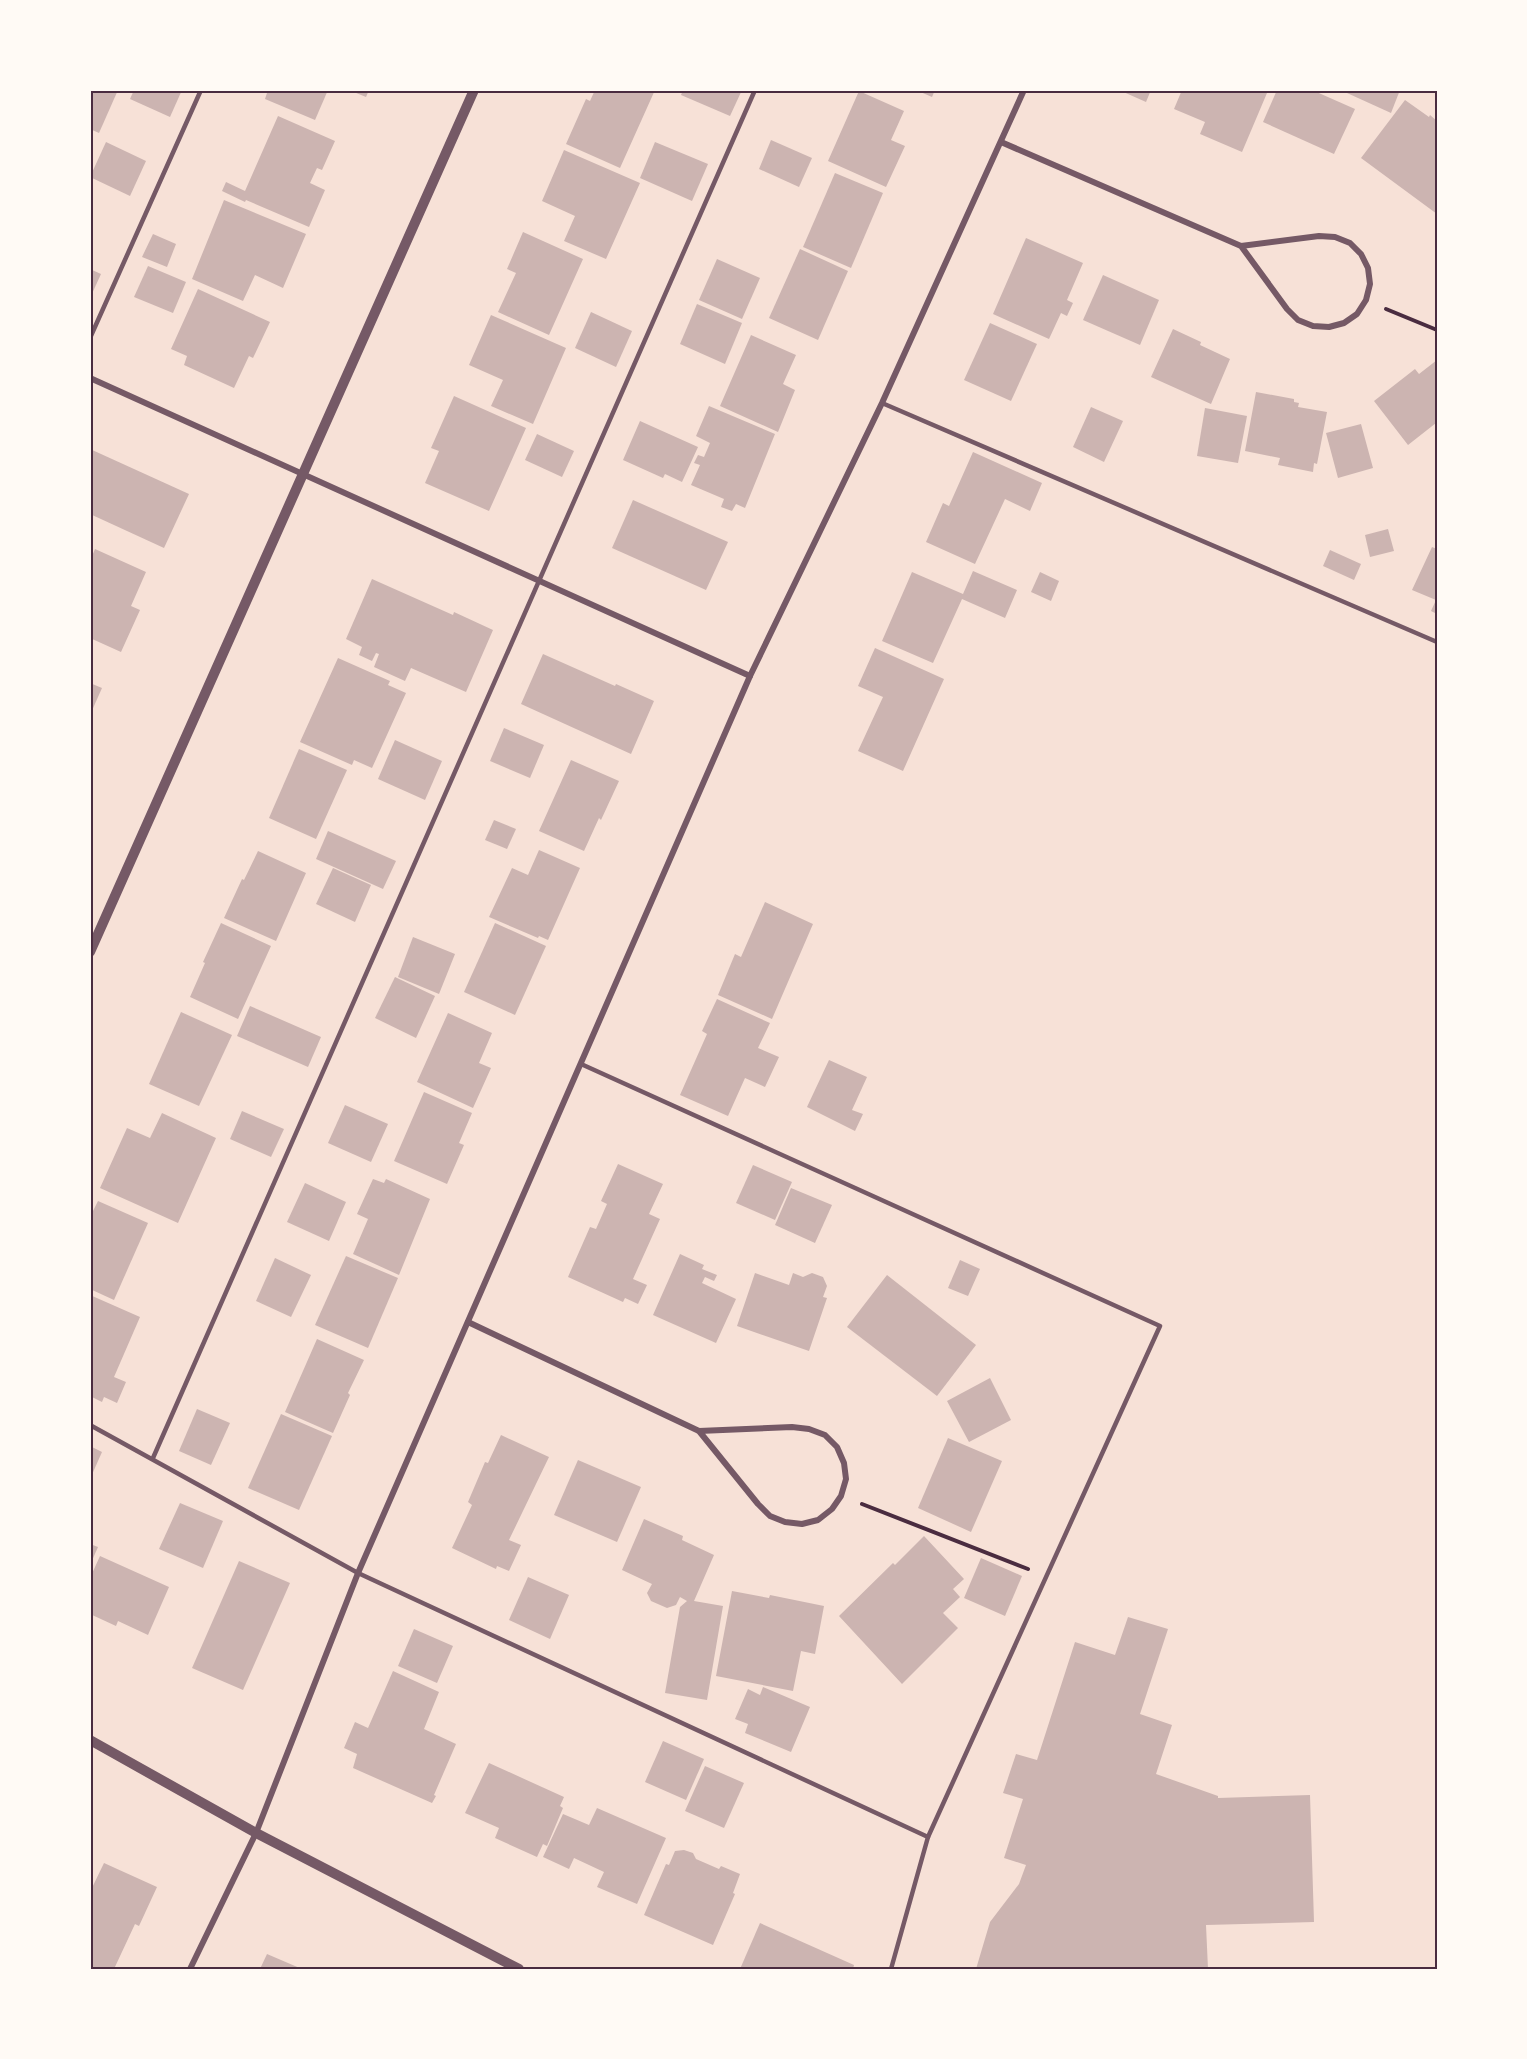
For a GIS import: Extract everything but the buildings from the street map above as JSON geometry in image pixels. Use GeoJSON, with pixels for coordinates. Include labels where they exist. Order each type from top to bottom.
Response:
{"type":"FeatureCollection","features":[{"type":"Feature","properties":{"kind":"street"},"geometry":{"type":"LineString","coordinates":[[90,952],[474,90]]}},
{"type":"Feature","properties":{"kind":"street"},"geometry":{"type":"LineString","coordinates":[[190,1969],[256,1833],[358,1573],[750,676],[882,403],[1024,90]]}},
{"type":"Feature","properties":{"kind":"street"},"geometry":{"type":"LineString","coordinates":[[1002,142],[1241,246],[1287,309],[1298,320],[1313,326],[1329,327],[1344,323],[1357,314],[1366,300],[1370,284],[1368,268],[1361,254],[1350,243],[1335,237],[1319,236],[1241,246]]}},
{"type":"Feature","properties":{"kind":"street"},"geometry":{"type":"LineString","coordinates":[[90,378],[750,676]]}},
{"type":"Feature","properties":{"kind":"street"},"geometry":{"type":"LineString","coordinates":[[468,1322],[699,1431],[770,1516],[785,1522],[802,1524],[818,1520],[832,1509],[841,1496],[846,1479],[844,1462],[837,1447],[825,1435],[809,1429],[792,1427],[699,1431]]}},
{"type":"Feature","properties":{"kind":"street"},"geometry":{"type":"LineString","coordinates":[[90,1740],[256,1833],[519,1969]]}},
{"type":"Feature","properties":{"kind":"lane"},"geometry":{"type":"LineString","coordinates":[[90,338],[201,90]]}},
{"type":"Feature","properties":{"kind":"lane"},"geometry":{"type":"LineString","coordinates":[[153,1458],[755,90]]}},
{"type":"Feature","properties":{"kind":"lane"},"geometry":{"type":"LineString","coordinates":[[882,403],[1437,642]]}},
{"type":"Feature","properties":{"kind":"lane"},"geometry":{"type":"LineString","coordinates":[[580,1064],[1160,1326],[928,1837],[891,1969]]}},
{"type":"Feature","properties":{"kind":"lane"},"geometry":{"type":"LineString","coordinates":[[90,1425],[358,1573],[928,1837]]}},
{"type":"Feature","properties":{"kind":"path"},"geometry":{"type":"LineString","coordinates":[[1366,300],[1437,330]]}},
{"type":"Feature","properties":{"kind":"path"},"geometry":{"type":"LineString","coordinates":[[841,1496],[1046,1576]]}}]}
